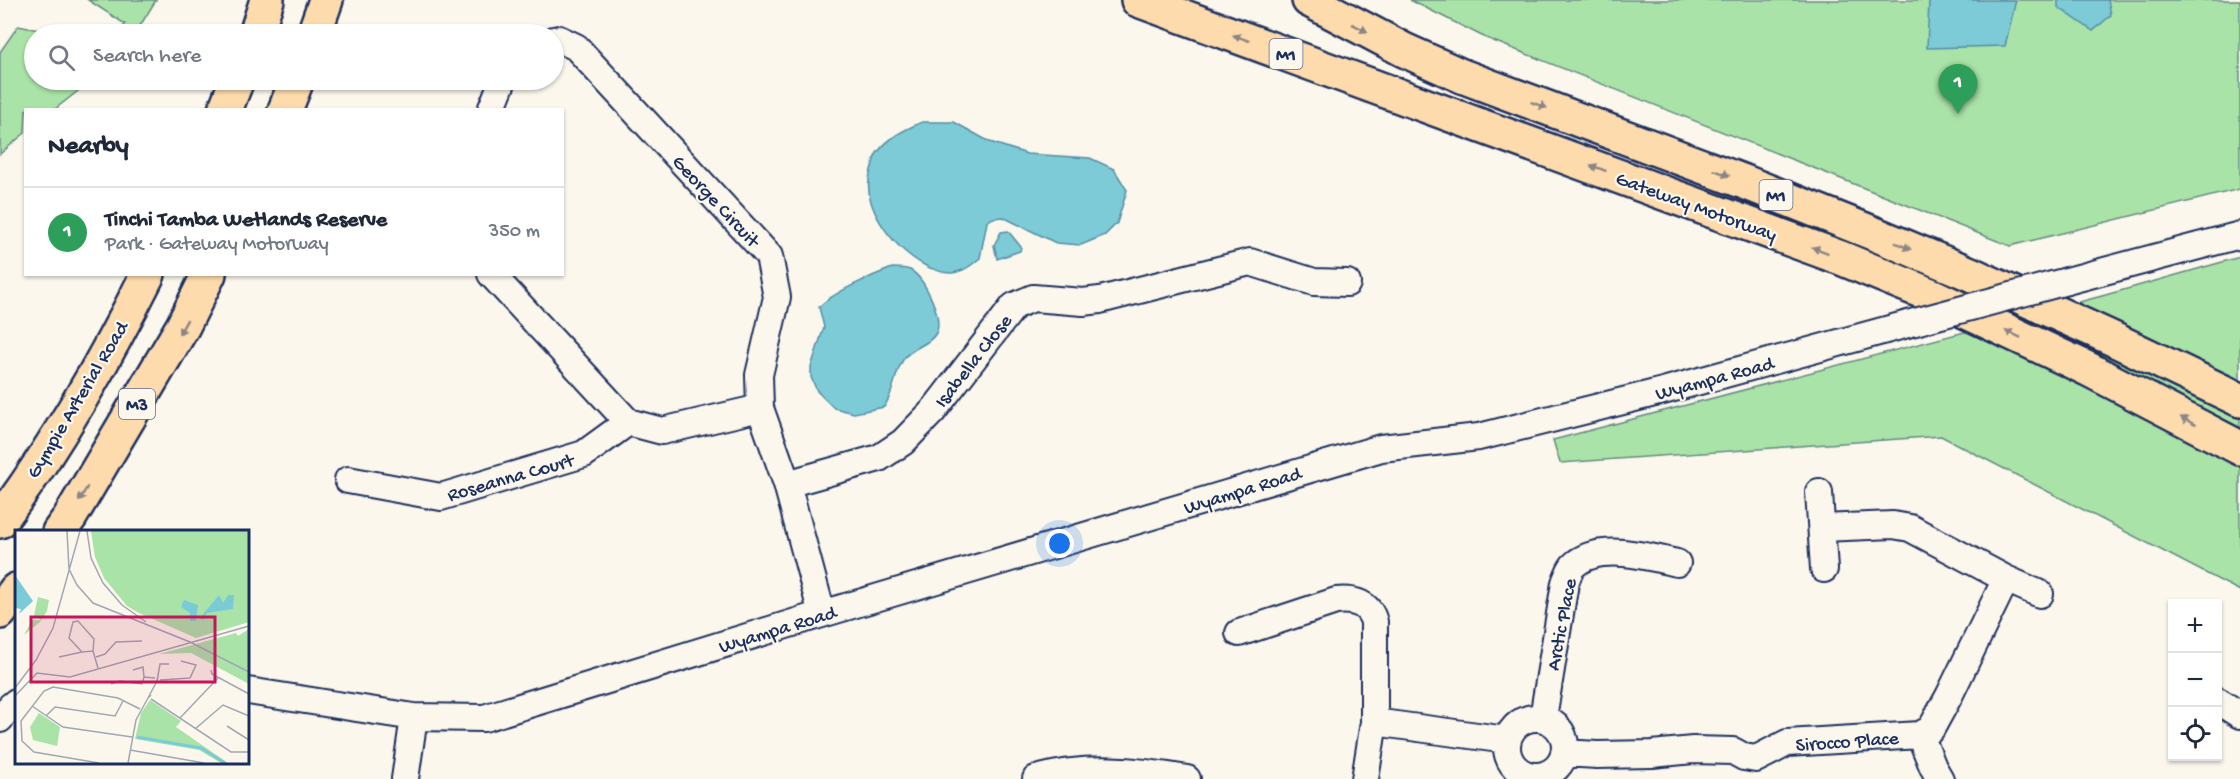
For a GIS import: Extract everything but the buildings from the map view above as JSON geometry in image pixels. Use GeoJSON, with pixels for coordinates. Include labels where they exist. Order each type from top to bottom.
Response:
{"type":"FeatureCollection","features":[{"type":"Feature","properties":{"kind":"highway"},"geometry":{"type":"LineString","coordinates":[[259,24],[267,0]]}},
{"type":"Feature","properties":{"kind":"highway"},"geometry":{"type":"LineString","coordinates":[[318,24],[326,0]]}},
{"type":"Feature","properties":{"kind":"highway","name":"Gateway Motorway"},"geometry":{"type":"LineString","coordinates":[[1138,0],[1841,258],[1932,296],[2088,369],[2240,448]]}},
{"type":"Feature","properties":{"kind":"highway","name":"Gateway Motorway"},"geometry":{"type":"LineString","coordinates":[[1309,0],[1394,45],[1462,76],[1737,179],[1973,275],[2240,400]]}},
{"type":"Feature","properties":{"kind":"highway"},"geometry":{"type":"LineString","coordinates":[[226,108],[233,90]]}},
{"type":"Feature","properties":{"kind":"highway"},"geometry":{"type":"LineString","coordinates":[[286,108],[293,90]]}},
{"type":"Feature","properties":{"kind":"highway","name":"Gympie Arterial Road"},"geometry":{"type":"LineString","coordinates":[[0,521],[58,435],[118,334],[147,276]]}},
{"type":"Feature","properties":{"kind":"highway","name":"M3"},"geometry":{"type":"LineString","coordinates":[[60,530],[70,517],[183,326],[208,276]]}},
{"type":"Feature","properties":{"kind":"highway"},"geometry":{"type":"LineString","coordinates":[[0,612],[15,591]]}},
{"type":"Feature","properties":{"kind":"street","name":"George Circuit"},"geometry":{"type":"LineString","coordinates":[[564,42],[576,48],[769,256],[777,297],[759,375],[760,408],[787,484],[822,614]]}},
{"type":"Feature","properties":{"kind":"street"},"geometry":{"type":"LineString","coordinates":[[492,108],[499,90]]}},
{"type":"Feature","properties":{"kind":"street","name":"Wyampa Road"},"geometry":{"type":"LineString","coordinates":[[249,691],[414,717],[484,718],[822,614],[1381,448],[1479,437],[1663,391],[2240,235]]}},
{"type":"Feature","properties":{"kind":"street","name":"Isabella Close"},"geometry":{"type":"LineString","coordinates":[[787,484],[879,458],[903,442],[933,411],[1014,306],[1033,298],[1083,302],[1100,300],[1250,261],[1314,282],[1347,283]]}},
{"type":"Feature","properties":{"kind":"street"},"geometry":{"type":"LineString","coordinates":[[493,276],[628,422],[662,431],[760,408]]}},
{"type":"Feature","properties":{"kind":"street","name":"Roseanna Court"},"geometry":{"type":"LineString","coordinates":[[348,480],[441,497],[584,454],[628,422]]}},
{"type":"Feature","properties":{"kind":"street"},"geometry":{"type":"LineString","coordinates":[[1819,492],[1824,569]]}},
{"type":"Feature","properties":{"kind":"street"},"geometry":{"type":"LineString","coordinates":[[1822,528],[1893,525],[1910,528],[2006,579],[2040,594]]}},
{"type":"Feature","properties":{"kind":"street","name":"Arctic Place"},"geometry":{"type":"LineString","coordinates":[[1543,718],[1565,583],[1571,568],[1585,557],[1600,553],[1617,553],[1677,563]]}},
{"type":"Feature","properties":{"kind":"street","name":"Sirocco Place"},"geometry":{"type":"LineString","coordinates":[[1564,753],[1597,755],[1723,750],[1733,751],[1756,769],[1787,743],[1920,735],[1931,729],[2006,579]]}},
{"type":"Feature","properties":{"kind":"street"},"geometry":{"type":"LineString","coordinates":[[1239,633],[1336,601],[1350,600],[1364,605],[1372,614],[1374,622],[1374,722],[1365,779]]}},
{"type":"Feature","properties":{"kind":"street"},"geometry":{"type":"LineString","coordinates":[[0,719],[15,703]]}},
{"type":"Feature","properties":{"kind":"street"},"geometry":{"type":"LineString","coordinates":[[2222,704],[2240,715]]}},
{"type":"Feature","properties":{"kind":"street"},"geometry":{"type":"LineString","coordinates":[[405,779],[414,717]]}},
{"type":"Feature","properties":{"kind":"street"},"geometry":{"type":"LineString","coordinates":[[1531,718],[1543,718],[1553,723],[1560,731],[1564,741],[1564,753],[1560,763],[1552,771],[1528,777],[1511,763],[1507,752],[1507,740],[1512,729],[1521,722],[1531,718]]}},
{"type":"Feature","properties":{"kind":"street"},"geometry":{"type":"LineString","coordinates":[[1374,722],[1507,740]]}},
{"type":"Feature","properties":{"kind":"street"},"geometry":{"type":"LineString","coordinates":[[1920,735],[1932,767],[1940,779]]}},
{"type":"Feature","properties":{"kind":"street"},"geometry":{"type":"LineString","coordinates":[[1036,779],[1058,772],[1086,769],[1187,779]]}},
{"type":"Feature","properties":{"kind":"green space"},"geometry":{"type":"Polygon","coordinates":[[[88,0],[156,0],[141,24],[125,24],[88,0]]]}},
{"type":"Feature","properties":{"kind":"green space"},"geometry":{"type":"Polygon","coordinates":[[[1410,0],[2240,0],[2240,189],[2010,246],[1486,38],[1410,0]]]}},
{"type":"Feature","properties":{"kind":"green space"},"geometry":{"type":"Polygon","coordinates":[[[18,26],[24,27],[24,90],[79,90],[56,108],[24,108],[24,134],[0,154],[0,52],[18,26]]]}},
{"type":"Feature","properties":{"kind":"green space"},"geometry":{"type":"Polygon","coordinates":[[[2240,257],[2240,591],[1941,436],[1560,463],[1553,440],[2102,296],[2240,257]]]}},
{"type":"Feature","properties":{"kind":"water"},"geometry":{"type":"Polygon","coordinates":[[[1929,0],[2016,0],[2005,46],[1927,48],[1929,0]]]}},
{"type":"Feature","properties":{"kind":"water"},"geometry":{"type":"Polygon","coordinates":[[[2058,0],[2108,0],[2111,15],[2093,31],[2058,7],[2058,0]]]}},
{"type":"Feature","properties":{"kind":"water"},"geometry":{"type":"Polygon","coordinates":[[[922,122],[954,122],[990,142],[1027,154],[1090,158],[1114,169],[1127,190],[1117,223],[1105,235],[1081,245],[1056,243],[1003,217],[993,218],[987,222],[980,258],[975,262],[954,273],[930,268],[905,252],[884,228],[876,214],[869,185],[874,159],[882,147],[897,134],[922,122]]]}},
{"type":"Feature","properties":{"kind":"water"},"geometry":{"type":"Polygon","coordinates":[[[1008,231],[1021,247],[1020,251],[997,259],[994,245],[1001,232],[1008,231]]]}},
{"type":"Feature","properties":{"kind":"water"},"geometry":{"type":"Polygon","coordinates":[[[892,268],[910,270],[921,280],[931,297],[937,316],[937,331],[931,339],[905,357],[884,407],[854,413],[834,408],[817,391],[811,377],[811,367],[824,327],[819,307],[843,290],[892,268]]]}},
{"type":"Feature","properties":{"kind":"place","name":"Tinchi Tamba Wetlands Reserve"},"geometry":{"type":"Point","coordinates":[1958,114]}}]}
